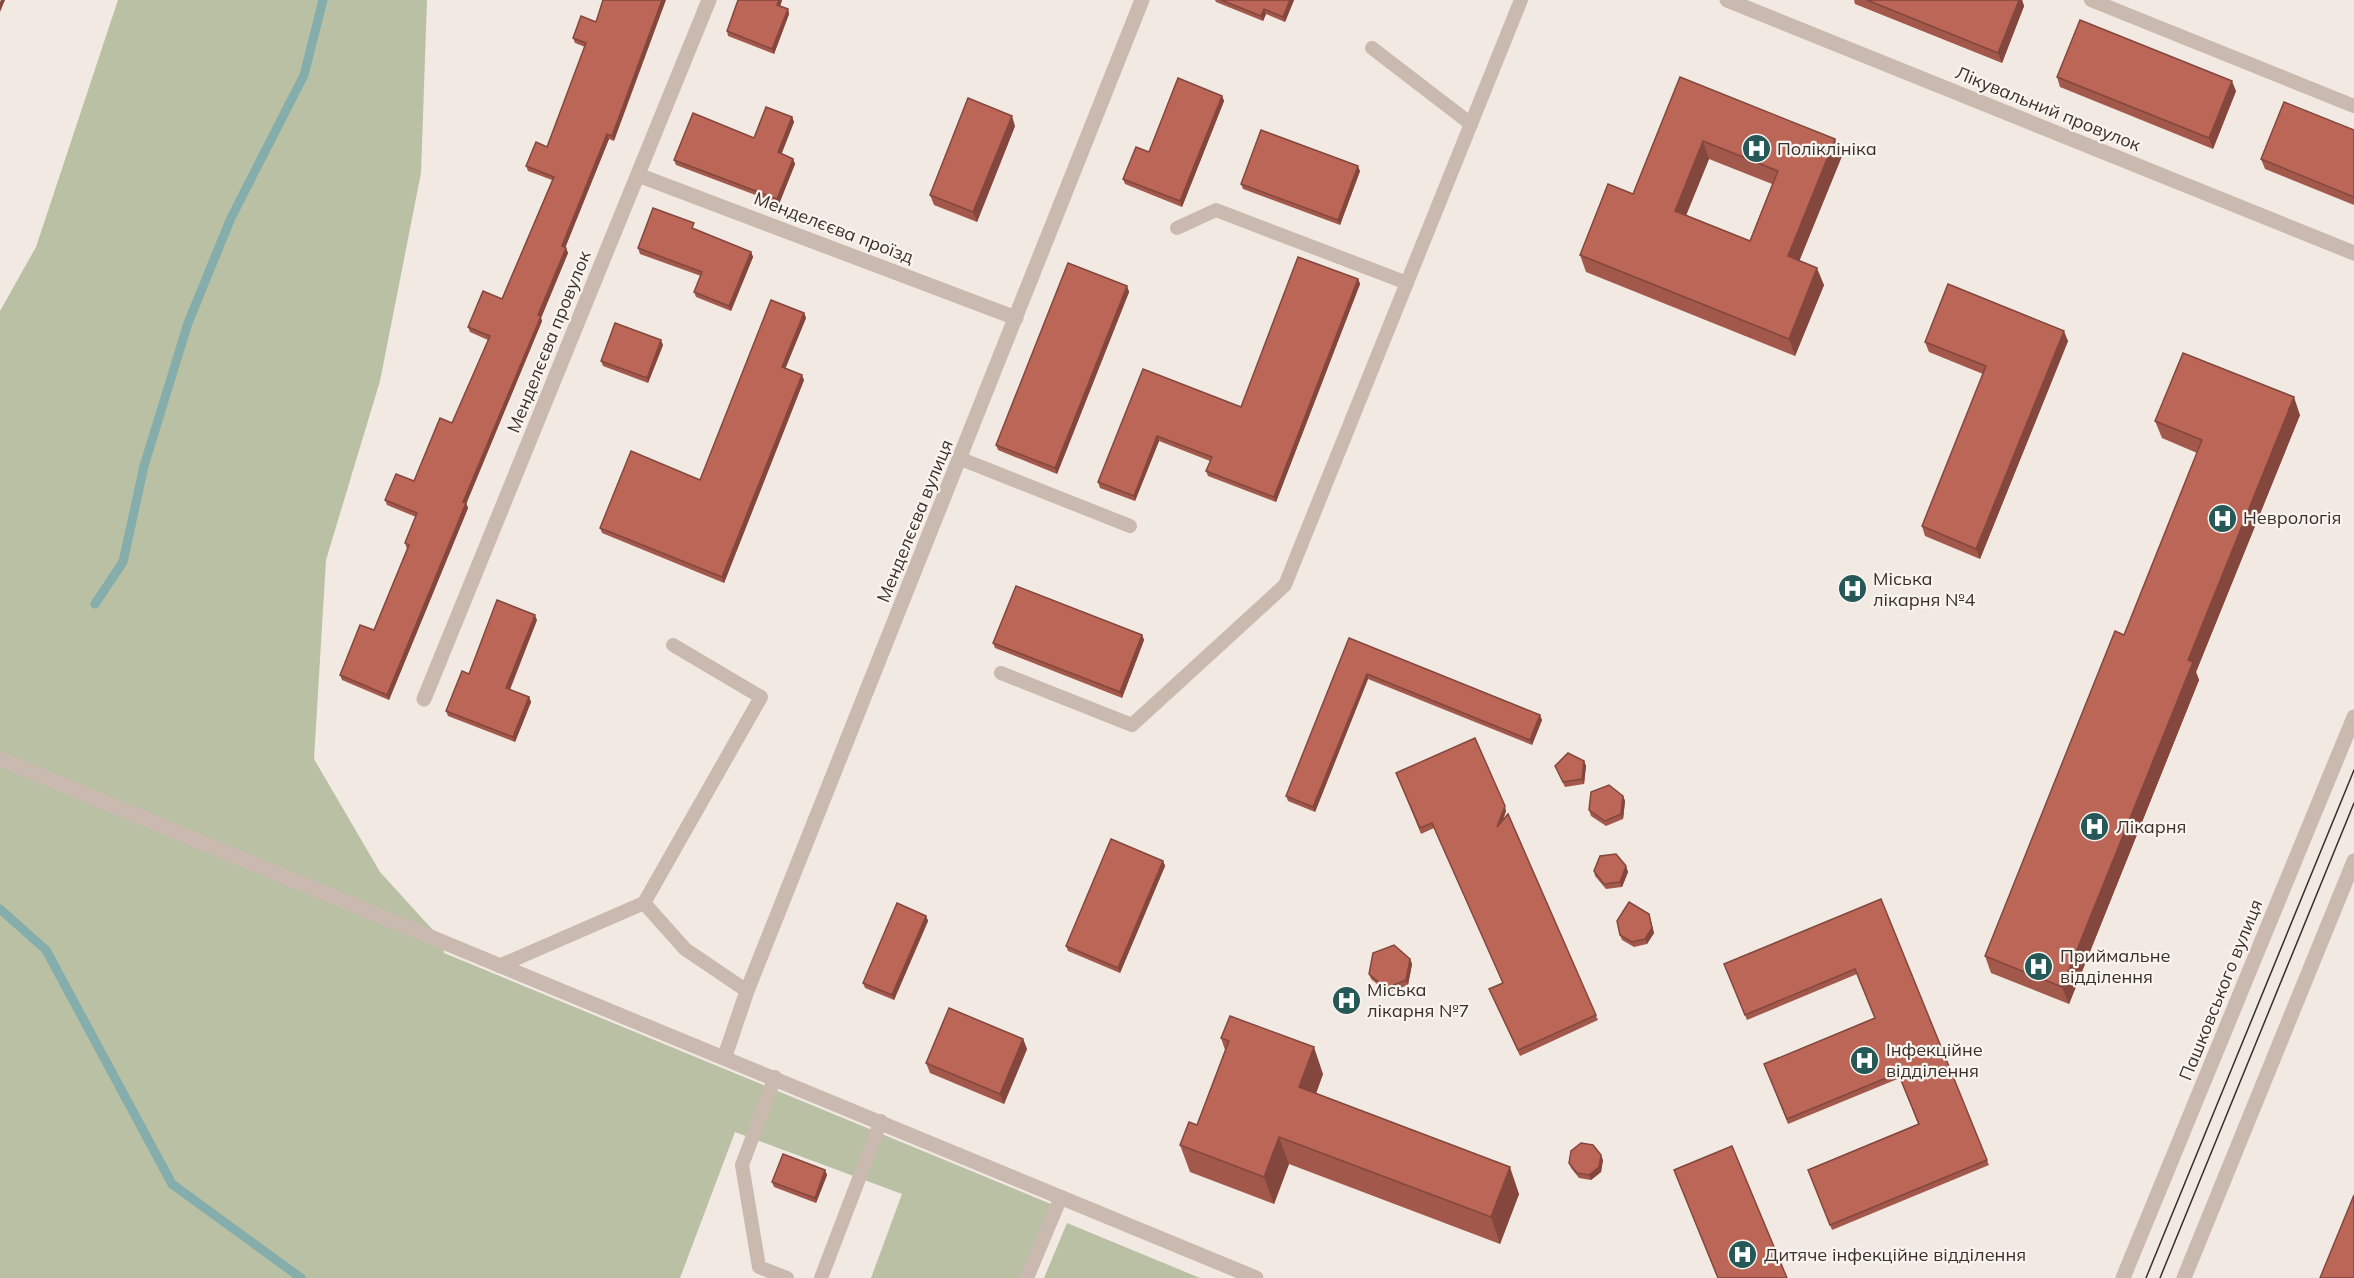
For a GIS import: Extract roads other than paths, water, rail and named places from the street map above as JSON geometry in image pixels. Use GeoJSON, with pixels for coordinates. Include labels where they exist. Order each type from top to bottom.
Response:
{"type":"FeatureCollection","features":[{"type":"Feature","properties":{"kind":"street","name":"Менделєєва провулок"},"geometry":{"type":"LineString","coordinates":[[424,699],[709,0]]}},
{"type":"Feature","properties":{"kind":"street","name":"Менделєєва вулиця"},"geometry":{"type":"LineString","coordinates":[[725,1056],[747,991],[961,459],[1142,0]]}},
{"type":"Feature","properties":{"kind":"street","name":"Лікувальний провулок"},"geometry":{"type":"LineString","coordinates":[[1727,0],[2354,253]]}},
{"type":"Feature","properties":{"kind":"street","name":"Менделєєва проїзд"},"geometry":{"type":"LineString","coordinates":[[638,175],[1017,318]]}},
{"type":"Feature","properties":{"kind":"street","name":"Пашковського вулиця"},"geometry":{"type":"LineString","coordinates":[[2124,1278],[2354,717]]}},
{"type":"Feature","properties":{"kind":"street"},"geometry":{"type":"LineString","coordinates":[[0,759],[499,966],[725,1056],[1256,1278]]}},
{"type":"Feature","properties":{"kind":"street"},"geometry":{"type":"LineString","coordinates":[[2184,1278],[2354,861]]}},
{"type":"Feature","properties":{"kind":"lane"},"geometry":{"type":"LineString","coordinates":[[1001,673],[1132,724],[1285,585],[1521,0]]}},
{"type":"Feature","properties":{"kind":"lane"},"geometry":{"type":"LineString","coordinates":[[2091,0],[2354,106]]}},
{"type":"Feature","properties":{"kind":"lane"},"geometry":{"type":"LineString","coordinates":[[1372,48],[1471,124]]}},
{"type":"Feature","properties":{"kind":"lane"},"geometry":{"type":"LineString","coordinates":[[1177,228],[1216,210],[1407,283]]}},
{"type":"Feature","properties":{"kind":"lane"},"geometry":{"type":"LineString","coordinates":[[961,459],[1130,526]]}},
{"type":"Feature","properties":{"kind":"lane"},"geometry":{"type":"LineString","coordinates":[[499,966],[644,903],[761,697],[673,645]]}},
{"type":"Feature","properties":{"kind":"lane"},"geometry":{"type":"LineString","coordinates":[[644,903],[685,949],[747,991]]}},
{"type":"Feature","properties":{"kind":"lane"},"geometry":{"type":"LineString","coordinates":[[775,1077],[742,1164],[759,1268],[787,1278]]}},
{"type":"Feature","properties":{"kind":"lane"},"geometry":{"type":"LineString","coordinates":[[821,1278],[881,1121]]}},
{"type":"Feature","properties":{"kind":"lane"},"geometry":{"type":"LineString","coordinates":[[1027,1278],[1061,1197]]}},
{"type":"Feature","properties":{"kind":"waterway"},"geometry":{"type":"LineString","coordinates":[[95,604],[123,562],[144,466],[188,323],[231,218],[304,75],[323,0]]}},
{"type":"Feature","properties":{"kind":"waterway"},"geometry":{"type":"LineString","coordinates":[[0,909],[46,950],[172,1184],[301,1278]]}},
{"type":"Feature","properties":{"kind":"tram line"},"geometry":{"type":"LineString","coordinates":[[2146,1278],[2354,770]]}},
{"type":"Feature","properties":{"kind":"tram line"},"geometry":{"type":"LineString","coordinates":[[2160,1278],[2354,803]]}},
{"type":"Feature","properties":{"kind":"place","name":"Поліклініка"},"geometry":{"type":"Point","coordinates":[1756,149]}},
{"type":"Feature","properties":{"kind":"place","name":"Неврологія"},"geometry":{"type":"Point","coordinates":[2222,518]}},
{"type":"Feature","properties":{"kind":"place","name":"Міська лікарня №4"},"geometry":{"type":"Point","coordinates":[1852,589]}},
{"type":"Feature","properties":{"kind":"place","name":"Лікарня"},"geometry":{"type":"Point","coordinates":[2095,827]}},
{"type":"Feature","properties":{"kind":"place","name":"Приймальне відділення"},"geometry":{"type":"Point","coordinates":[2039,966]}},
{"type":"Feature","properties":{"kind":"place","name":"Міська лікарня №7"},"geometry":{"type":"Point","coordinates":[1346,1000]}},
{"type":"Feature","properties":{"kind":"place","name":"Інфекційне відділення"},"geometry":{"type":"Point","coordinates":[1865,1060]}},
{"type":"Feature","properties":{"kind":"place","name":"Дитяче інфекційне відділення"},"geometry":{"type":"Point","coordinates":[1743,1255]}}]}
